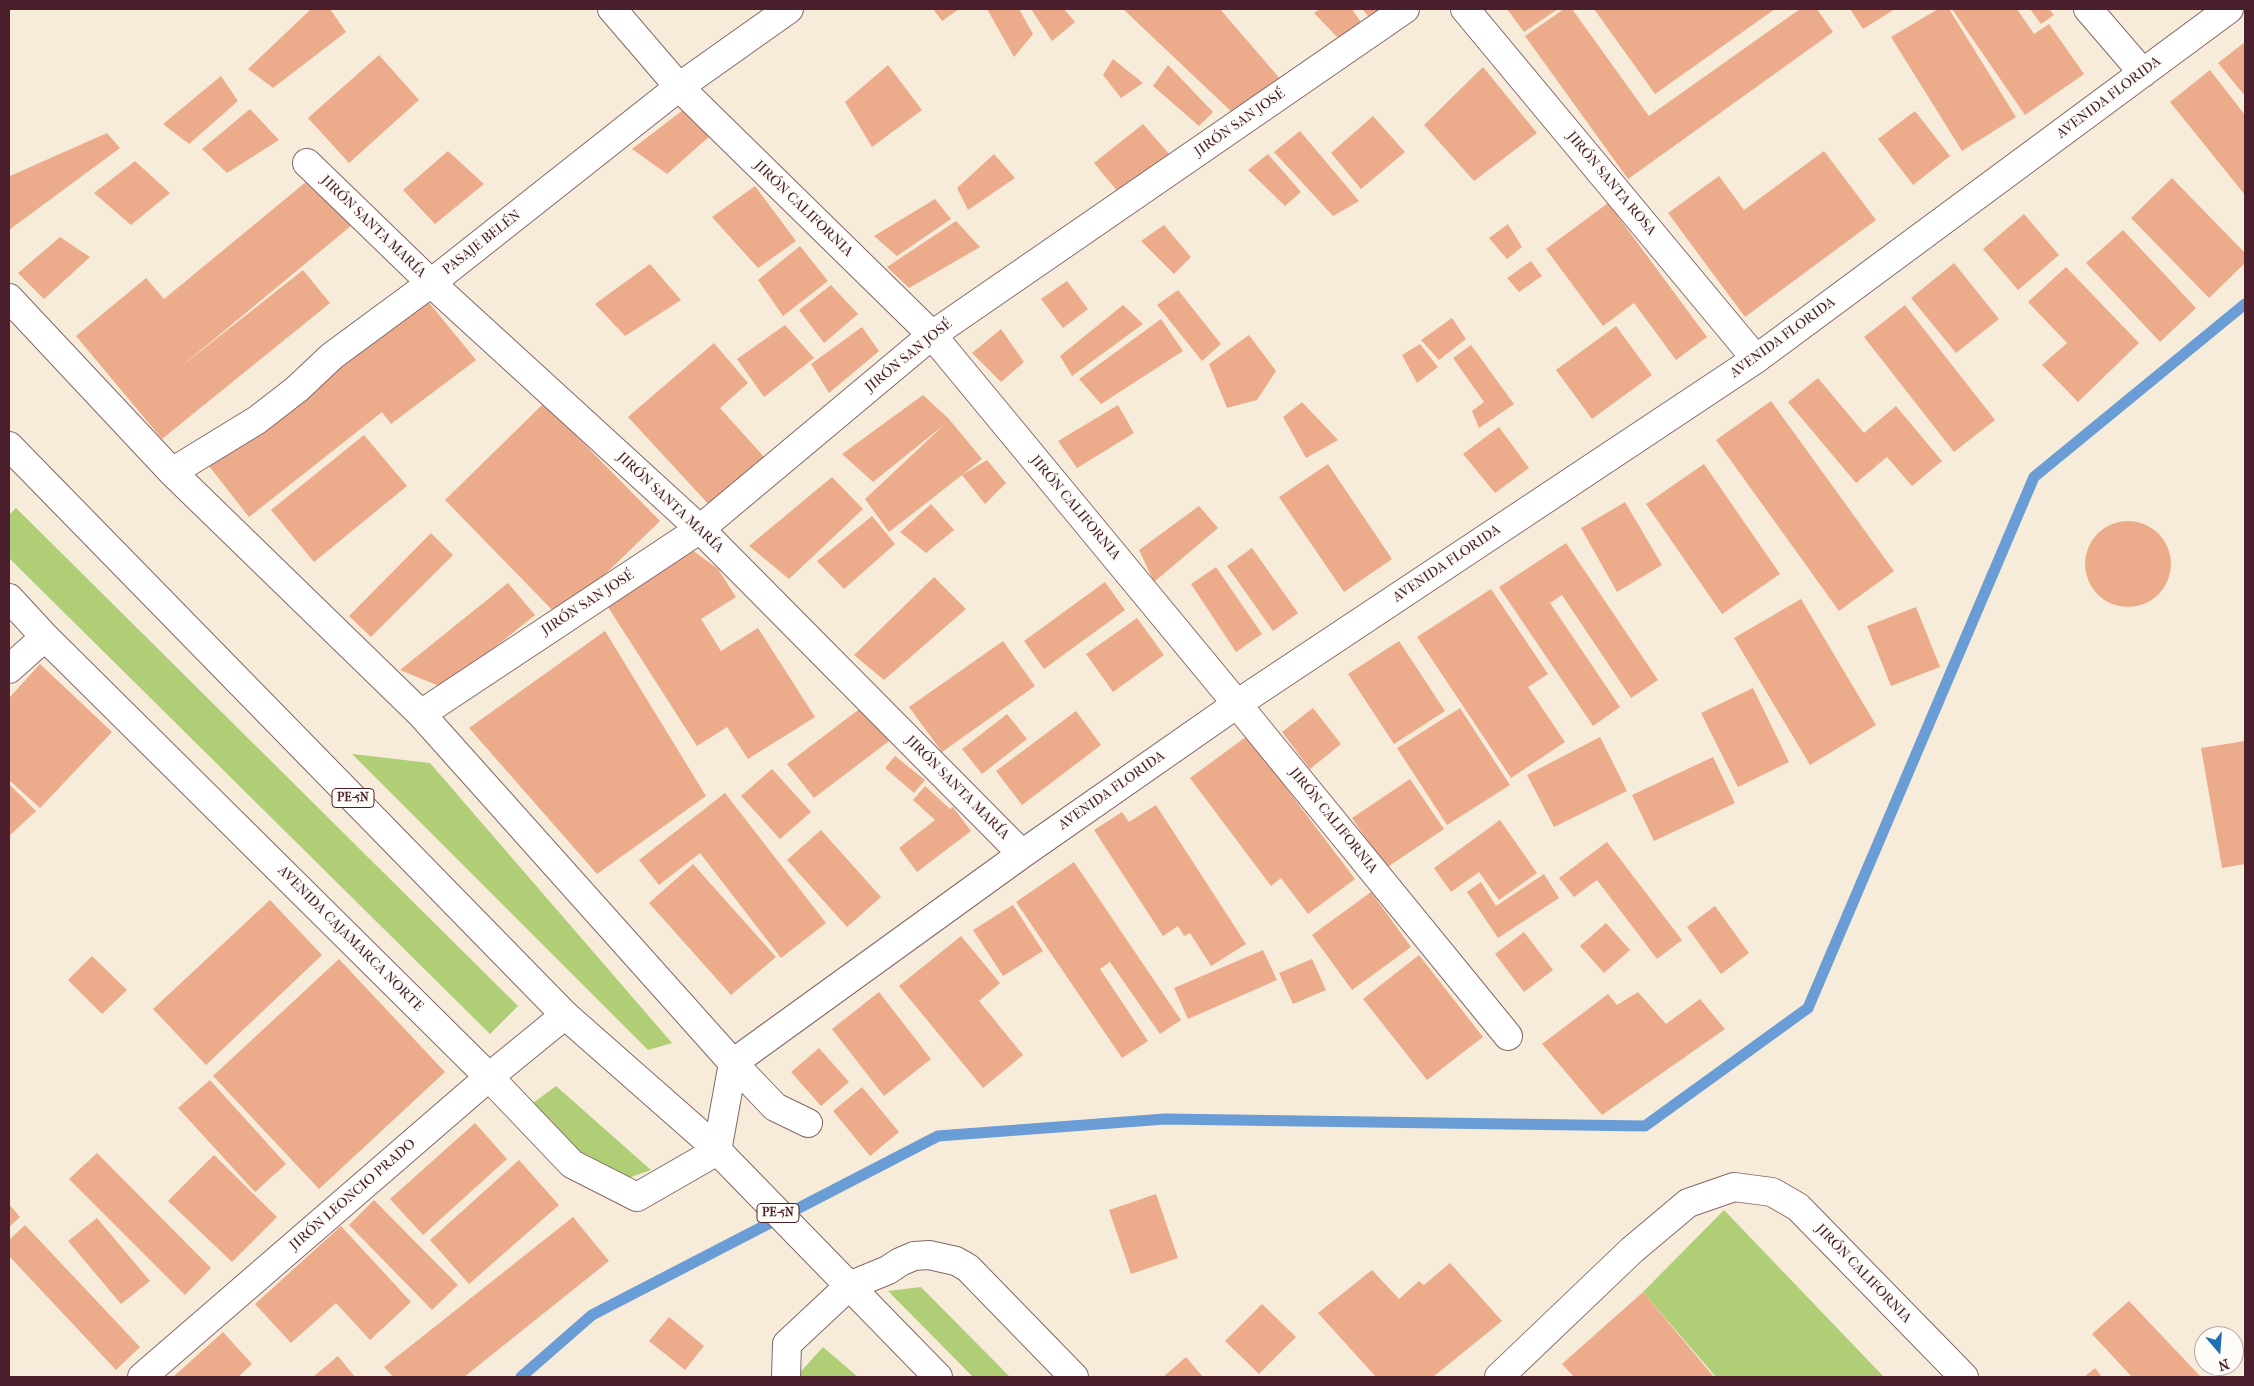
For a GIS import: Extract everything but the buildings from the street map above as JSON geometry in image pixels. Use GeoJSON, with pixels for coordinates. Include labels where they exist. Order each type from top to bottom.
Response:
{"type":"FeatureCollection","features":[{"type":"Feature","properties":{"kind":"main road","name":"JIRÓN CALIFORNIA"},"geometry":{"type":"LineString","coordinates":[[612,9],[679,87],[932,335],[1508,1036]]}},
{"type":"Feature","properties":{"kind":"main road","name":"PASAJE BELÉN"},"geometry":{"type":"LineString","coordinates":[[172,472],[257,420],[297,390],[332,356],[431,283],[679,87],[789,9]]}},
{"type":"Feature","properties":{"kind":"main road","name":"JIRÓN SAN JOSÉ"},"geometry":{"type":"LineString","coordinates":[[421,714],[700,529],[932,335],[1405,9]]}},
{"type":"Feature","properties":{"kind":"main road","name":"JIRÓN SANTA ROSA"},"geometry":{"type":"LineString","coordinates":[[1465,9],[1756,359]]}},
{"type":"Feature","properties":{"kind":"main road"},"geometry":{"type":"LineString","coordinates":[[2088,9],[2143,73]]}},
{"type":"Feature","properties":{"kind":"main road","name":"AVENIDA FLORIDA"},"geometry":{"type":"LineString","coordinates":[[733,1063],[1022,854],[1237,704],[1756,359],[2229,9]]}},
{"type":"Feature","properties":{"kind":"main road","name":"JIRÓN SANTA MARÍA"},"geometry":{"type":"LineString","coordinates":[[307,163],[431,283],[700,529],[1022,854]]}},
{"type":"Feature","properties":{"kind":"main road"},"geometry":{"type":"LineString","coordinates":[[9,298],[172,472],[421,714],[733,1063],[775,1107],[808,1123]]}},
{"type":"Feature","properties":{"kind":"main road","name":"PE-5N"},"geometry":{"type":"LineString","coordinates":[[9,446],[565,1015],[712,1145],[938,1377]]}},
{"type":"Feature","properties":{"kind":"main road","name":"AVENIDA CAJAMARCA NORTE"},"geometry":{"type":"LineString","coordinates":[[9,598],[45,637],[489,1077],[572,1164],[637,1197],[712,1145]]}},
{"type":"Feature","properties":{"kind":"main road"},"geometry":{"type":"LineString","coordinates":[[9,668],[45,637]]}},
{"type":"Feature","properties":{"kind":"main road","name":"JIRÓN LEONCIO PRADO"},"geometry":{"type":"LineString","coordinates":[[142,1377],[489,1077],[565,1015]]}},
{"type":"Feature","properties":{"kind":"main road"},"geometry":{"type":"LineString","coordinates":[[712,1145],[733,1063]]}},
{"type":"Feature","properties":{"kind":"main road","name":"JIRÓN CALIFORNIA"},"geometry":{"type":"LineString","coordinates":[[1500,1377],[1632,1250],[1688,1203],[1734,1187],[1772,1192],[1798,1207],[1964,1377]]}},
{"type":"Feature","properties":{"kind":"main road"},"geometry":{"type":"LineString","coordinates":[[786,1377],[786,1344],[849,1286],[914,1256],[929,1255],[956,1261],[968,1268],[1074,1377]]}},
{"type":"Feature","properties":{"kind":"green space"},"geometry":{"type":"Polygon","coordinates":[[[16,508],[518,1006],[490,1034],[9,558],[9,515],[16,508]]]}},
{"type":"Feature","properties":{"kind":"green space"},"geometry":{"type":"Polygon","coordinates":[[[352,754],[430,763],[672,1043],[648,1050],[352,754]]]}},
{"type":"Feature","properties":{"kind":"green space"},"geometry":{"type":"Polygon","coordinates":[[[556,1086],[651,1170],[611,1184],[521,1112],[556,1086]]]}},
{"type":"Feature","properties":{"kind":"green space"},"geometry":{"type":"Polygon","coordinates":[[[1724,1210],[1884,1377],[1716,1377],[1643,1292],[1724,1210]]]}},
{"type":"Feature","properties":{"kind":"green space"},"geometry":{"type":"Polygon","coordinates":[[[921,1287],[1010,1377],[973,1377],[888,1291],[921,1287]]]}},
{"type":"Feature","properties":{"kind":"green space"},"geometry":{"type":"Polygon","coordinates":[[[823,1347],[858,1377],[796,1377],[823,1347]]]}},
{"type":"Feature","properties":{"kind":"waterway"},"geometry":{"type":"LineString","coordinates":[[521,1377],[592,1315],[938,1136],[1165,1119],[1645,1126],[1808,1008],[2034,477],[2245,304]]}}]}
